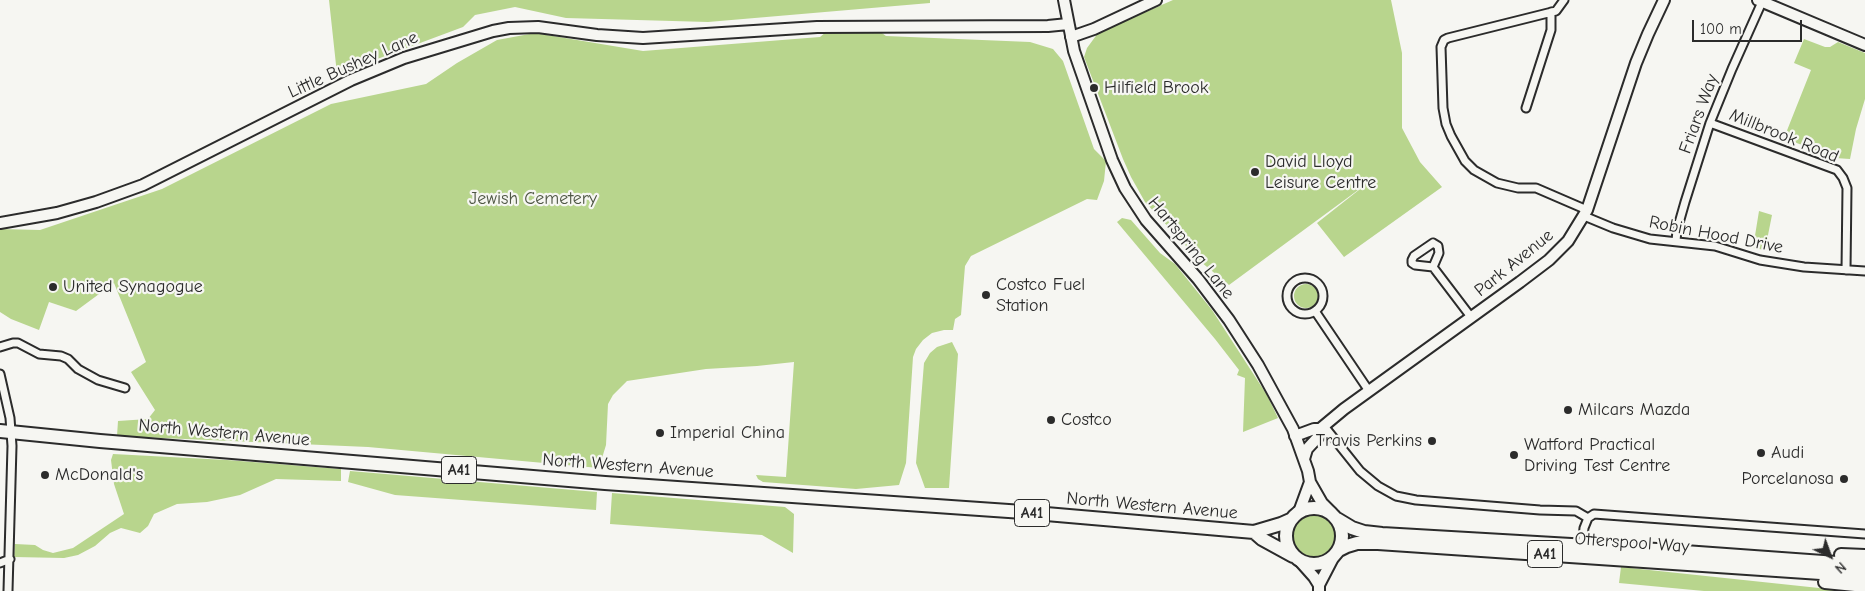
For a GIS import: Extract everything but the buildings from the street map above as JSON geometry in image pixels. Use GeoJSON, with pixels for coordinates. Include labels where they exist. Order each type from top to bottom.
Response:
{"type":"FeatureCollection","features":[{"type":"Feature","properties":{"kind":"highway","name":"North Western Avenue"},"geometry":{"type":"LineString","coordinates":[[6,431],[100,441],[605,483],[1023,512],[1254,532],[1281,524],[1295,516]]}},
{"type":"Feature","properties":{"kind":"highway"},"geometry":{"type":"LineString","coordinates":[[1314,508],[1321,508],[1334,516],[1342,534],[1336,554],[1321,564],[1305,563],[1297,558],[1287,545],[1286,538],[1287,529],[1295,516],[1314,508]]}},
{"type":"Feature","properties":{"kind":"highway","name":"Otterspool Way"},"geometry":{"type":"LineString","coordinates":[[1334,516],[1352,528],[1364,532],[1382,534],[1657,550],[1865,565]]}},
{"type":"Feature","properties":{"kind":"highway","name":"North Western Avenue"},"geometry":{"type":"LineString","coordinates":[[1254,532],[1262,539],[1297,558]]}},
{"type":"Feature","properties":{"kind":"highway","name":"Otterspool Way"},"geometry":{"type":"LineString","coordinates":[[1336,554],[1347,546],[1357,543],[1378,543],[1865,576]]}},
{"type":"Feature","properties":{"kind":"highway"},"geometry":{"type":"LineString","coordinates":[[1657,550],[1865,556]]}},
{"type":"Feature","properties":{"kind":"highway"},"geometry":{"type":"LineString","coordinates":[[1754,569],[1826,582],[1865,586]]}},
{"type":"Feature","properties":{"kind":"street","name":"Hartspring Lane"},"geometry":{"type":"LineString","coordinates":[[1064,0],[1074,51],[1112,160],[1124,188],[1146,220],[1198,279],[1258,365],[1296,436],[1310,482],[1322,503],[1334,516]]}},
{"type":"Feature","properties":{"kind":"street"},"geometry":{"type":"LineString","coordinates":[[1070,37],[1094,29],[1156,0]]}},
{"type":"Feature","properties":{"kind":"street"},"geometry":{"type":"LineString","coordinates":[[1526,108],[1551,30],[1551,12],[1560,7],[1564,0]]}},
{"type":"Feature","properties":{"kind":"street","name":"Park Avenue"},"geometry":{"type":"LineString","coordinates":[[1304,459],[1307,449],[1319,436],[1322,428],[1344,409],[1549,260],[1568,241],[1586,213],[1636,63],[1664,0]]}},
{"type":"Feature","properties":{"kind":"street"},"geometry":{"type":"LineString","coordinates":[[1760,1],[1865,45]]}},
{"type":"Feature","properties":{"kind":"street","name":"Friars Way"},"geometry":{"type":"LineString","coordinates":[[1676,241],[1682,212],[1710,123],[1760,1]]}},
{"type":"Feature","properties":{"kind":"street","name":"Robin Hood Drive"},"geometry":{"type":"LineString","coordinates":[[1551,12],[1448,38],[1444,40],[1441,47],[1443,108],[1446,124],[1454,143],[1465,161],[1485,178],[1514,187],[1536,188],[1613,228],[1650,239],[1715,246],[1760,260],[1804,267],[1865,271]]}},
{"type":"Feature","properties":{"kind":"street","name":"Little Bushey Lane"},"geometry":{"type":"LineString","coordinates":[[0,223],[57,213],[120,194],[165,174],[358,77],[413,55],[494,30],[538,27],[597,35],[643,38],[817,27],[1048,26],[1068,24]]}},
{"type":"Feature","properties":{"kind":"street","name":"Millbrook Road"},"geometry":{"type":"LineString","coordinates":[[1710,123],[1837,170],[1847,188],[1846,270]]}},
{"type":"Feature","properties":{"kind":"street"},"geometry":{"type":"LineString","coordinates":[[1434,267],[1471,317]]}},
{"type":"Feature","properties":{"kind":"street"},"geometry":{"type":"LineString","coordinates":[[1302,279],[1314,280],[1322,289],[1323,300],[1315,311],[1306,314],[1300,313],[1291,307],[1288,301],[1289,290],[1297,281],[1302,279]]}},
{"type":"Feature","properties":{"kind":"street"},"geometry":{"type":"LineString","coordinates":[[1315,311],[1369,391]]}},
{"type":"Feature","properties":{"kind":"street"},"geometry":{"type":"LineString","coordinates":[[0,347],[18,343],[40,354],[61,356],[68,359],[78,369],[98,380],[125,388]]}},
{"type":"Feature","properties":{"kind":"street"},"geometry":{"type":"LineString","coordinates":[[0,374],[10,418],[6,431],[10,559],[8,591]]}},
{"type":"Feature","properties":{"kind":"street","name":"Park Avenue"},"geometry":{"type":"LineString","coordinates":[[1296,436],[1322,428]]}},
{"type":"Feature","properties":{"kind":"street","name":"Otterspool Way"},"geometry":{"type":"LineString","coordinates":[[1322,428],[1360,471],[1378,486],[1396,496],[1442,503],[1576,511],[1588,518]]}},
{"type":"Feature","properties":{"kind":"street"},"geometry":{"type":"LineString","coordinates":[[1295,516],[1310,482]]}},
{"type":"Feature","properties":{"kind":"street","name":"Otterspool Way"},"geometry":{"type":"LineString","coordinates":[[1582,546],[1584,528],[1588,518],[1594,514],[1865,534]]}},
{"type":"Feature","properties":{"kind":"street"},"geometry":{"type":"LineString","coordinates":[[1297,558],[1319,588],[1336,554]]}},
{"type":"Feature","properties":{"kind":"street"},"geometry":{"type":"LineString","coordinates":[[0,563],[10,559]]}},
{"type":"Feature","properties":{"kind":"green space"},"geometry":{"type":"Polygon","coordinates":[[[329,0],[930,0],[930,3],[708,22],[566,18],[515,7],[475,15],[463,27],[337,74],[329,0]]]}},
{"type":"Feature","properties":{"kind":"green space"},"geometry":{"type":"Polygon","coordinates":[[[1173,0],[1391,0],[1402,53],[1402,128],[1420,162],[1442,187],[1344,257],[1317,223],[1369,182],[1229,285],[1201,262],[1145,202],[1123,159],[1084,57],[1087,48],[1098,33],[1173,0]]]}},
{"type":"Feature","properties":{"kind":"green space","name":"Jewish Cemetery"},"geometry":{"type":"Polygon","coordinates":[[[879,31],[886,36],[1030,42],[1053,49],[1063,61],[1094,149],[1106,161],[1104,181],[1097,200],[1087,199],[971,256],[965,266],[961,315],[955,319],[953,330],[932,333],[923,340],[913,357],[906,463],[899,485],[856,489],[763,482],[758,479],[756,475],[786,477],[794,362],[706,369],[627,381],[613,395],[608,404],[606,445],[599,468],[368,447],[117,436],[118,421],[148,419],[155,410],[131,372],[146,362],[114,283],[76,311],[49,302],[39,330],[11,319],[0,312],[0,229],[40,230],[162,189],[331,104],[426,84],[457,63],[497,40],[535,33],[643,51],[820,37],[826,32],[879,31]]]}},
{"type":"Feature","properties":{"kind":"green space"},"geometry":{"type":"Polygon","coordinates":[[[1804,39],[1825,47],[1830,47],[1838,42],[1865,53],[1865,99],[1850,159],[1835,158],[1784,138],[1811,70],[1794,63],[1804,39]]]}},
{"type":"Feature","properties":{"kind":"green space"},"geometry":{"type":"Polygon","coordinates":[[[1759,211],[1772,215],[1765,250],[1753,248],[1759,211]]]}},
{"type":"Feature","properties":{"kind":"green space"},"geometry":{"type":"Polygon","coordinates":[[[1122,218],[1131,220],[1160,253],[1175,264],[1212,310],[1267,395],[1278,418],[1243,432],[1245,378],[1237,375],[1239,370],[1215,339],[1117,222],[1122,218]]]}},
{"type":"Feature","properties":{"kind":"green space"},"geometry":{"type":"Polygon","coordinates":[[[1306,284],[1315,287],[1318,296],[1315,305],[1306,308],[1297,305],[1294,296],[1297,287],[1306,284]]]}},
{"type":"Feature","properties":{"kind":"green space"},"geometry":{"type":"Polygon","coordinates":[[[952,342],[958,354],[949,488],[925,488],[916,463],[924,363],[930,353],[937,347],[952,342]]]}},
{"type":"Feature","properties":{"kind":"green space"},"geometry":{"type":"Polygon","coordinates":[[[113,454],[341,469],[341,481],[276,479],[240,495],[207,502],[177,504],[154,514],[148,526],[140,533],[121,528],[110,533],[95,546],[78,555],[64,558],[14,557],[15,544],[35,545],[53,553],[73,548],[124,514],[114,484],[111,460],[113,454]]]}},
{"type":"Feature","properties":{"kind":"green space"},"geometry":{"type":"Polygon","coordinates":[[[350,471],[597,492],[596,510],[395,495],[348,482],[350,471]]]}},
{"type":"Feature","properties":{"kind":"green space"},"geometry":{"type":"Polygon","coordinates":[[[612,493],[785,507],[794,514],[793,553],[762,535],[610,524],[612,493]]]}},
{"type":"Feature","properties":{"kind":"green space"},"geometry":{"type":"Polygon","coordinates":[[[1310,514],[1318,514],[1330,520],[1336,536],[1330,552],[1318,558],[1310,558],[1298,552],[1292,540],[1292,532],[1298,520],[1310,514]]]}},
{"type":"Feature","properties":{"kind":"green space"},"geometry":{"type":"Polygon","coordinates":[[[1621,567],[1856,591],[1704,591],[1619,583],[1621,567]]]}},
{"type":"Feature","properties":{"kind":"place","name":"Hilfield Brook"},"geometry":{"type":"Point","coordinates":[1094,88]}},
{"type":"Feature","properties":{"kind":"place","name":"David Lloyd Leisure Centre"},"geometry":{"type":"Point","coordinates":[1255,172]}},
{"type":"Feature","properties":{"kind":"place","name":"United Synagogue"},"geometry":{"type":"Point","coordinates":[53,287]}},
{"type":"Feature","properties":{"kind":"place","name":"Costco Fuel Station"},"geometry":{"type":"Point","coordinates":[986,295]}},
{"type":"Feature","properties":{"kind":"place","name":"Milcars Mazda"},"geometry":{"type":"Point","coordinates":[1568,410]}},
{"type":"Feature","properties":{"kind":"place","name":"Costco"},"geometry":{"type":"Point","coordinates":[1051,420]}},
{"type":"Feature","properties":{"kind":"place","name":"Imperial China"},"geometry":{"type":"Point","coordinates":[660,433]}},
{"type":"Feature","properties":{"kind":"place","name":"Travis Perkins"},"geometry":{"type":"Point","coordinates":[1432,441]}},
{"type":"Feature","properties":{"kind":"place","name":"Audi"},"geometry":{"type":"Point","coordinates":[1761,453]}},
{"type":"Feature","properties":{"kind":"place","name":"Watford Practical Driving Test Centre"},"geometry":{"type":"Point","coordinates":[1514,455]}},
{"type":"Feature","properties":{"kind":"place","name":"McDonald's"},"geometry":{"type":"Point","coordinates":[45,475]}},
{"type":"Feature","properties":{"kind":"place","name":"Porcelanosa"},"geometry":{"type":"Point","coordinates":[1844,479]}}]}
